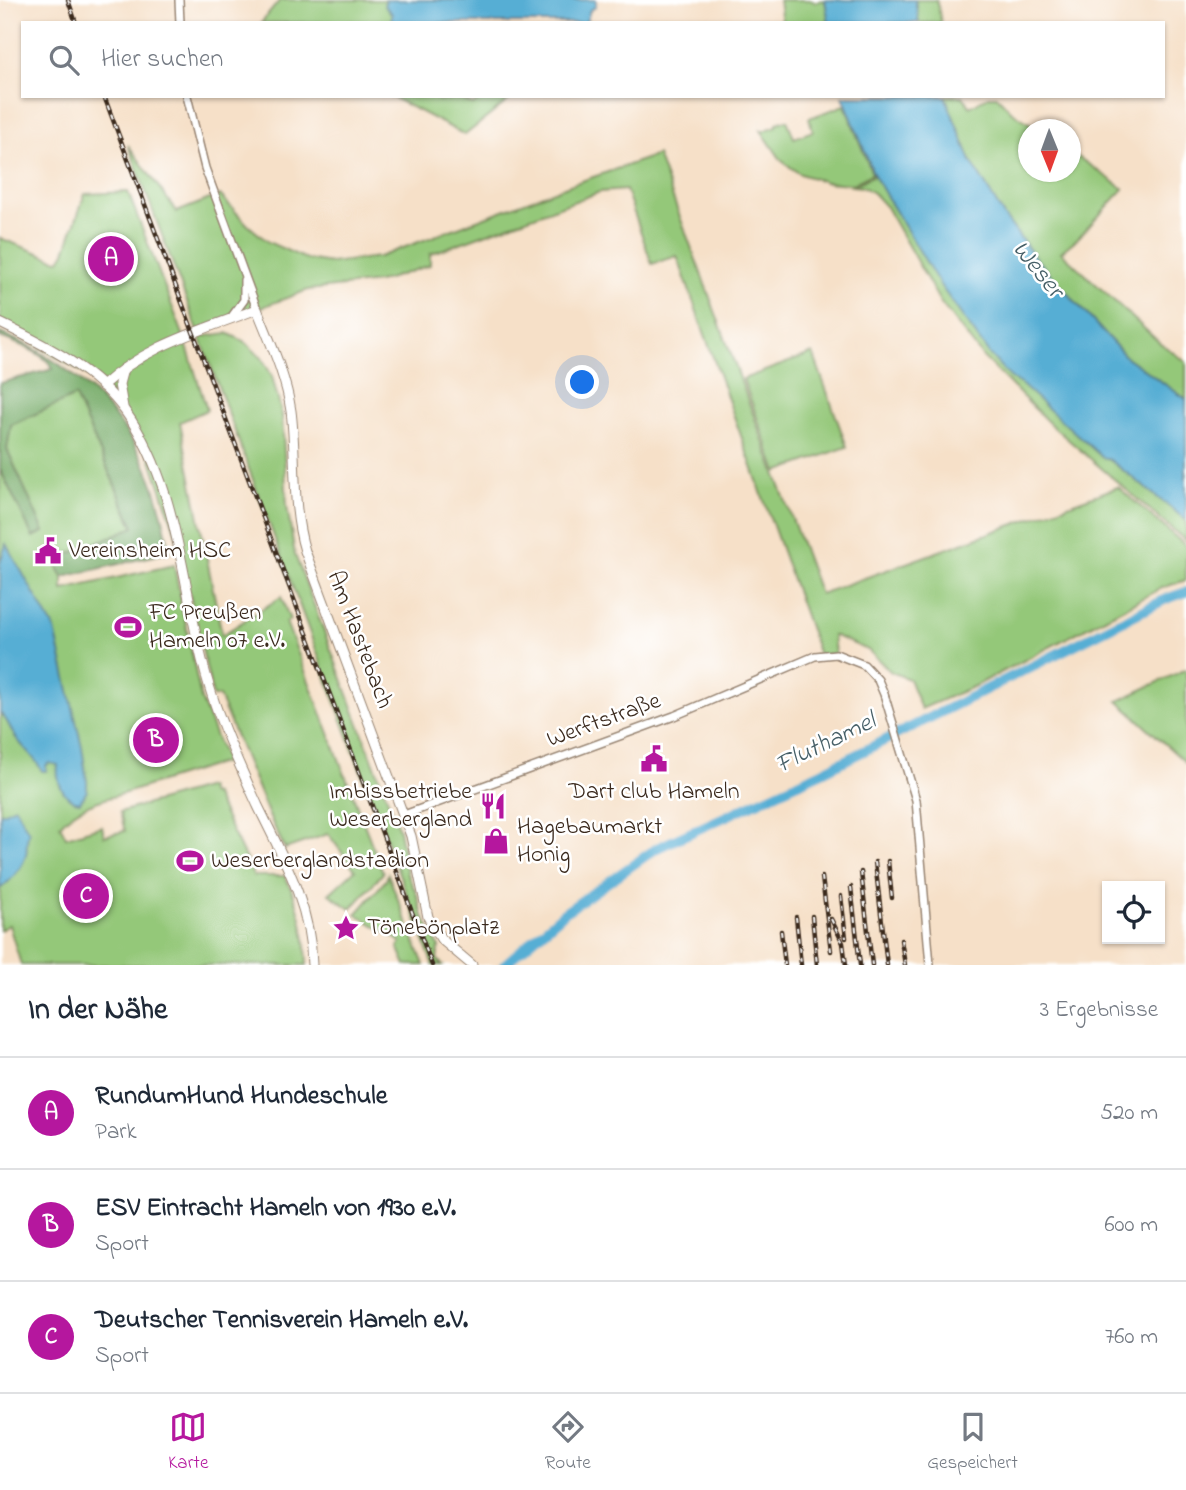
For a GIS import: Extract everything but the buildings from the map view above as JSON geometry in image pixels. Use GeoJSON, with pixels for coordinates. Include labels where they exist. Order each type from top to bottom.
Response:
{"type":"FeatureCollection","features":[{"type":"Feature","properties":{"kind":"main road"},"geometry":{"type":"LineString","coordinates":[[103,386],[124,366],[163,345],[257,309]]}},
{"type":"Feature","properties":{"kind":"main road","name":"Am Hastebach"},"geometry":{"type":"LineString","coordinates":[[257,309],[280,368],[291,412],[295,503],[302,541],[404,815],[414,848],[428,917],[441,939],[472,965]]}},
{"type":"Feature","properties":{"kind":"main road"},"geometry":{"type":"LineString","coordinates":[[0,323],[77,365],[103,386],[123,408],[136,428],[158,475],[176,534],[198,646],[213,697],[239,762],[300,894],[308,925],[313,965]]}},
{"type":"Feature","properties":{"kind":"main road"},"geometry":{"type":"LineString","coordinates":[[123,408],[119,384],[124,366]]}},
{"type":"Feature","properties":{"kind":"street"},"geometry":{"type":"LineString","coordinates":[[179,0],[180,21]]}},
{"type":"Feature","properties":{"kind":"street"},"geometry":{"type":"LineString","coordinates":[[188,98],[205,168],[257,309]]}},
{"type":"Feature","properties":{"kind":"street"},"geometry":{"type":"LineString","coordinates":[[230,319],[244,300],[244,272]]}},
{"type":"Feature","properties":{"kind":"street","name":"Werftstraße"},"geometry":{"type":"LineString","coordinates":[[404,815],[674,716],[815,656],[836,654],[872,672],[884,694],[895,728],[916,800],[930,965]]}},
{"type":"Feature","properties":{"kind":"green space"},"geometry":{"type":"Polygon","coordinates":[[[280,0],[386,0],[385,5],[392,14],[392,21],[263,21],[280,0]]]}},
{"type":"Feature","properties":{"kind":"green space"},"geometry":{"type":"Polygon","coordinates":[[[779,0],[825,0],[829,21],[782,21],[779,0]]]}},
{"type":"Feature","properties":{"kind":"green space"},"geometry":{"type":"Polygon","coordinates":[[[915,0],[937,0],[941,21],[919,21],[915,0]]]}},
{"type":"Feature","properties":{"kind":"green space"},"geometry":{"type":"Polygon","coordinates":[[[394,98],[436,98],[439,101],[465,101],[473,105],[480,99],[511,98],[465,135],[394,98]]]}},
{"type":"Feature","properties":{"kind":"green space"},"geometry":{"type":"Polygon","coordinates":[[[946,98],[964,98],[970,107],[985,98],[999,98],[1023,119],[1018,119],[1018,182],[1081,182],[1081,159],[1124,189],[1078,238],[1061,252],[1160,343],[1186,362],[1186,399],[1126,357],[1037,260],[1004,216],[971,161],[946,98]]]}},
{"type":"Feature","properties":{"kind":"green space"},"geometry":{"type":"Polygon","coordinates":[[[845,105],[872,174],[852,184],[826,182],[800,174],[782,161],[760,129],[763,131],[787,120],[794,138],[813,131],[809,118],[845,105]]]}},
{"type":"Feature","properties":{"kind":"green space"},"geometry":{"type":"Polygon","coordinates":[[[128,145],[177,212],[220,195],[268,242],[306,259],[331,263],[379,257],[657,155],[820,594],[1118,487],[1186,546],[1186,580],[1162,588],[977,685],[921,709],[909,679],[891,672],[868,650],[833,635],[835,654],[819,655],[677,256],[652,264],[626,190],[600,192],[430,254],[430,265],[379,282],[308,290],[198,331],[128,145]]]}},
{"type":"Feature","properties":{"kind":"green space"},"geometry":{"type":"Polygon","coordinates":[[[874,175],[912,238],[1011,378],[1022,384],[1102,457],[1110,460],[1186,520],[1186,541],[1050,424],[983,357],[940,302],[886,207],[873,193],[863,187],[852,186],[874,175]]]}},
{"type":"Feature","properties":{"kind":"green space"},"geometry":{"type":"Polygon","coordinates":[[[128,192],[184,337],[207,410],[180,422],[222,635],[281,597],[290,620],[286,622],[383,873],[351,909],[329,894],[355,870],[328,834],[285,849],[219,696],[213,697],[176,534],[148,451],[103,385],[0,323],[0,238],[60,260],[85,194],[128,192]]]}},
{"type":"Feature","properties":{"kind":"green space"},"geometry":{"type":"Polygon","coordinates":[[[0,333],[25,344],[71,373],[91,390],[126,431],[151,479],[170,552],[63,577],[54,560],[134,527],[75,396],[11,425],[7,449],[44,532],[33,537],[0,469],[0,383],[53,369],[38,354],[0,337],[0,333]]]}},
{"type":"Feature","properties":{"kind":"green space"},"geometry":{"type":"Polygon","coordinates":[[[227,333],[244,341],[262,358],[272,376],[282,415],[287,506],[295,555],[399,830],[407,874],[423,916],[439,947],[437,959],[443,965],[433,965],[431,960],[200,337],[227,333]]]}},
{"type":"Feature","properties":{"kind":"green space"},"geometry":{"type":"Polygon","coordinates":[[[813,353],[847,447],[777,472],[743,379],[813,353]]]}},
{"type":"Feature","properties":{"kind":"green space"},"geometry":{"type":"Polygon","coordinates":[[[75,396],[134,528],[55,560],[63,577],[63,590],[174,565],[201,699],[226,762],[93,803],[60,825],[66,837],[102,826],[104,836],[125,831],[120,812],[208,787],[211,795],[214,794],[254,876],[285,876],[301,919],[307,965],[21,965],[9,925],[0,930],[0,469],[33,537],[44,532],[7,449],[11,425],[75,396]]]}},
{"type":"Feature","properties":{"kind":"green space"},"geometry":{"type":"Polygon","coordinates":[[[1186,669],[1186,763],[1118,701],[1186,669]]]}},
{"type":"Feature","properties":{"kind":"green space"},"geometry":{"type":"Polygon","coordinates":[[[388,874],[424,965],[406,965],[398,947],[401,942],[356,914],[386,880],[388,874]]]}},
{"type":"Feature","properties":{"kind":"water"},"geometry":{"type":"Polygon","coordinates":[[[386,0],[596,0],[596,7],[590,10],[587,21],[391,21],[392,14],[384,5],[386,0]]]}},
{"type":"Feature","properties":{"kind":"water"},"geometry":{"type":"Polygon","coordinates":[[[825,0],[915,0],[919,21],[829,21],[825,0]]]}},
{"type":"Feature","properties":{"kind":"water","name":"Weser"},"geometry":{"type":"Polygon","coordinates":[[[844,98],[946,98],[971,161],[1004,216],[1037,260],[1126,357],[1186,399],[1186,520],[1110,460],[1102,457],[1011,378],[990,355],[940,285],[874,175],[844,98]]]}},
{"type":"Feature","properties":{"kind":"water"},"geometry":{"type":"Polygon","coordinates":[[[6,544],[55,630],[82,747],[87,791],[80,802],[69,797],[62,788],[58,765],[49,763],[46,771],[42,771],[0,713],[0,563],[6,544]]]}},
{"type":"Feature","properties":{"kind":"water"},"geometry":{"type":"Polygon","coordinates":[[[15,807],[29,832],[27,852],[19,870],[0,889],[0,814],[15,807]]]}},
{"type":"Feature","properties":{"kind":"waterway","name":"Fluthamel"},"geometry":{"type":"LineString","coordinates":[[504,965],[564,913],[657,848],[822,772],[1166,599],[1186,592]]}},
{"type":"Feature","properties":{"kind":"railway"},"geometry":{"type":"LineString","coordinates":[[68,0],[75,21]]}},
{"type":"Feature","properties":{"kind":"railway"},"geometry":{"type":"LineString","coordinates":[[105,98],[432,965]]}},
{"type":"Feature","properties":{"kind":"railway"},"geometry":{"type":"LineString","coordinates":[[888,861],[892,898]]}},
{"type":"Feature","properties":{"kind":"railway"},"geometry":{"type":"LineString","coordinates":[[875,862],[887,965]]}},
{"type":"Feature","properties":{"kind":"railway"},"geometry":{"type":"LineString","coordinates":[[861,872],[872,965]]}},
{"type":"Feature","properties":{"kind":"railway"},"geometry":{"type":"LineString","coordinates":[[822,877],[831,951]]}},
{"type":"Feature","properties":{"kind":"railway"},"geometry":{"type":"LineString","coordinates":[[851,887],[860,965]]}},
{"type":"Feature","properties":{"kind":"railway"},"geometry":{"type":"LineString","coordinates":[[841,896],[846,938]]}},
{"type":"Feature","properties":{"kind":"railway"},"geometry":{"type":"LineString","coordinates":[[812,916],[817,965]]}},
{"type":"Feature","properties":{"kind":"railway"},"geometry":{"type":"LineString","coordinates":[[796,917],[801,965]]}},
{"type":"Feature","properties":{"kind":"railway"},"geometry":{"type":"LineString","coordinates":[[831,919],[843,943],[846,965]]}},
{"type":"Feature","properties":{"kind":"railway"},"geometry":{"type":"LineString","coordinates":[[781,931],[785,965]]}},
{"type":"Feature","properties":{"kind":"railway"},"geometry":{"type":"LineString","coordinates":[[901,940],[905,965]]}},
{"type":"Feature","properties":{"kind":"place","name":"RundumHund Hundeschule"},"geometry":{"type":"Point","coordinates":[111,259]}},
{"type":"Feature","properties":{"kind":"place","name":"Vereinsheim HSC"},"geometry":{"type":"Point","coordinates":[48,551]}},
{"type":"Feature","properties":{"kind":"place","name":"FC Preußen Hameln 07 e.V."},"geometry":{"type":"Point","coordinates":[128,627]}},
{"type":"Feature","properties":{"kind":"place","name":"ESV Eintracht Hameln von 1930 e.V."},"geometry":{"type":"Point","coordinates":[156,740]}},
{"type":"Feature","properties":{"kind":"place","name":"Dart club Hameln"},"geometry":{"type":"Point","coordinates":[654,759]}},
{"type":"Feature","properties":{"kind":"place","name":"Imbissbetriebe Weserbergland"},"geometry":{"type":"Point","coordinates":[493,806]}},
{"type":"Feature","properties":{"kind":"place","name":"Hagebaumarkt Honig"},"geometry":{"type":"Point","coordinates":[496,841]}},
{"type":"Feature","properties":{"kind":"place","name":"Weserberglandstadion"},"geometry":{"type":"Point","coordinates":[190,861]}},
{"type":"Feature","properties":{"kind":"place","name":"Deutscher Tennisverein Hameln e.V."},"geometry":{"type":"Point","coordinates":[86,896]}},
{"type":"Feature","properties":{"kind":"place","name":"Tönebönplatz"},"geometry":{"type":"Point","coordinates":[346,928]}}]}
